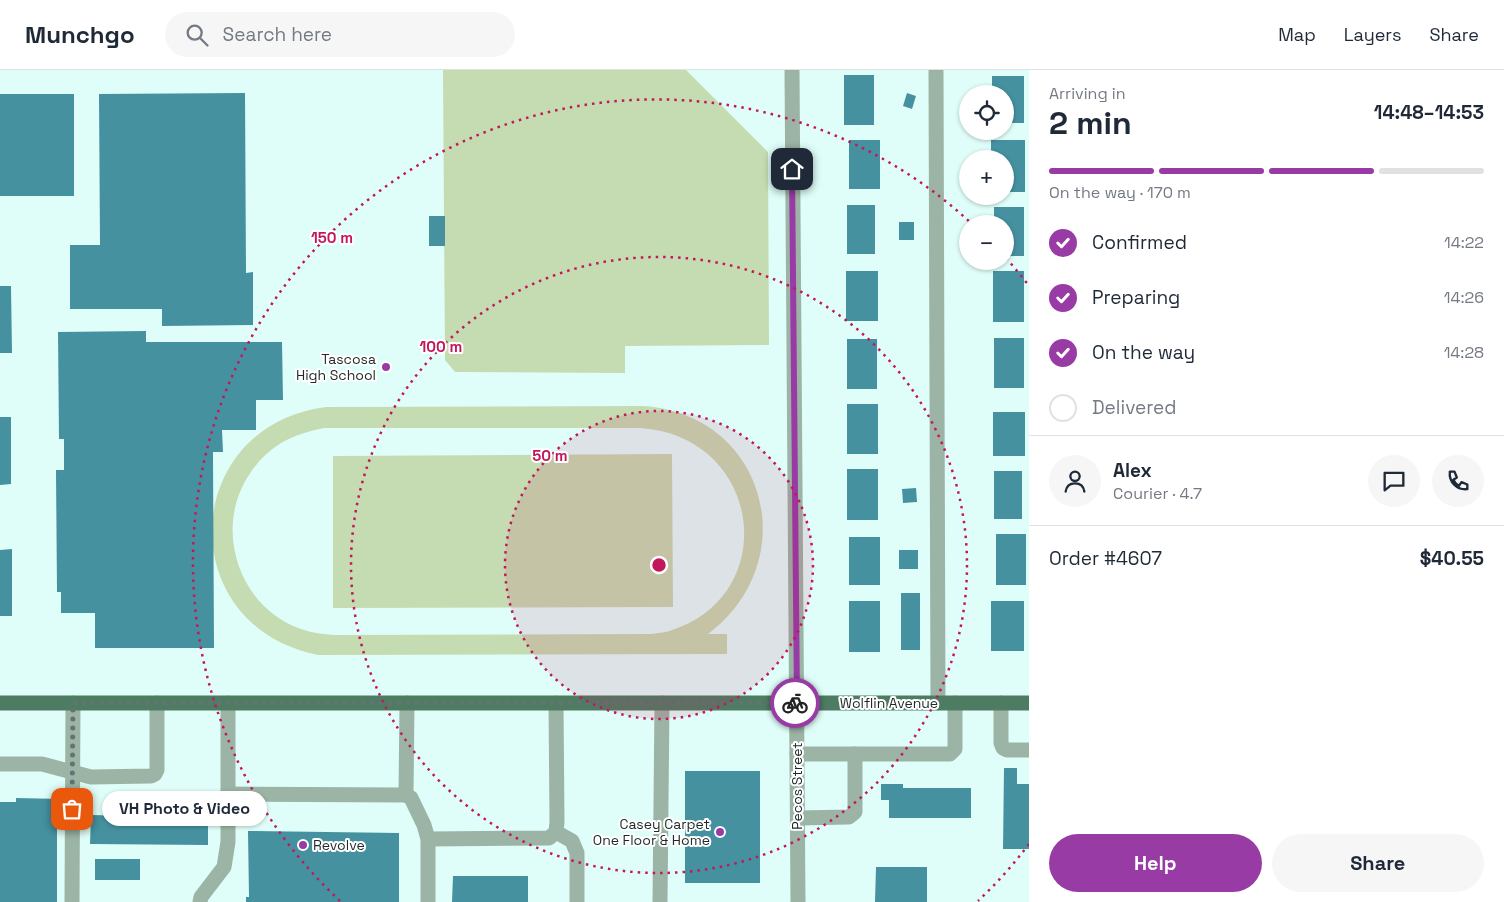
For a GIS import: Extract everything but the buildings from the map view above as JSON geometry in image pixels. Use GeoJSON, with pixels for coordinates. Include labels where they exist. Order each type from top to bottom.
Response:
{"type":"FeatureCollection","features":[{"type":"Feature","properties":{"kind":"main road","name":"Wolflin Avenue"},"geometry":{"type":"LineString","coordinates":[[0,703],[1029,703]]}},
{"type":"Feature","properties":{"kind":"street","name":"Pecos Street"},"geometry":{"type":"LineString","coordinates":[[792,70],[798,902]]}},
{"type":"Feature","properties":{"kind":"street"},"geometry":{"type":"LineString","coordinates":[[936,70],[938,703]]}},
{"type":"Feature","properties":{"kind":"street"},"geometry":{"type":"LineString","coordinates":[[72,902],[73,703]]}},
{"type":"Feature","properties":{"kind":"street"},"geometry":{"type":"LineString","coordinates":[[0,764],[42,764],[91,777],[151,776],[155,774],[156,770],[157,703]]}},
{"type":"Feature","properties":{"kind":"street"},"geometry":{"type":"LineString","coordinates":[[200,902],[224,867],[228,842],[228,703]]}},
{"type":"Feature","properties":{"kind":"street"},"geometry":{"type":"LineString","coordinates":[[406,795],[407,703]]}},
{"type":"Feature","properties":{"kind":"street"},"geometry":{"type":"LineString","coordinates":[[428,839],[549,838],[556,832],[556,703]]}},
{"type":"Feature","properties":{"kind":"street"},"geometry":{"type":"LineString","coordinates":[[660,902],[662,703]]}},
{"type":"Feature","properties":{"kind":"street"},"geometry":{"type":"LineString","coordinates":[[797,754],[950,754],[955,749],[955,703]]}},
{"type":"Feature","properties":{"kind":"street"},"geometry":{"type":"LineString","coordinates":[[1002,703],[1001,743],[1003,748],[1007,750],[1029,750]]}},
{"type":"Feature","properties":{"kind":"street"},"geometry":{"type":"LineString","coordinates":[[798,818],[849,817],[855,812],[855,754]]}},
{"type":"Feature","properties":{"kind":"street"},"geometry":{"type":"LineString","coordinates":[[228,794],[406,795],[411,798],[424,825],[428,839],[428,902]]}},
{"type":"Feature","properties":{"kind":"street"},"geometry":{"type":"LineString","coordinates":[[556,832],[572,841],[577,853],[577,902]]}},
{"type":"Feature","properties":{"kind":"green space"},"geometry":{"type":"Polygon","coordinates":[[[443,70],[686,70],[768,152],[769,345],[625,346],[625,373],[455,372],[445,360],[443,70]]]}},
{"type":"Feature","properties":{"kind":"green space"},"geometry":{"type":"Polygon","coordinates":[[[643,406],[685,415],[719,435],[744,462],[758,496],[763,532],[756,569],[738,604],[708,634],[727,634],[727,654],[318,655],[270,637],[237,607],[218,569],[212,527],[220,486],[242,450],[277,422],[326,407],[643,406]],[[324,428],[302,434],[281,443],[263,457],[249,475],[238,496],[233,519],[233,542],[238,564],[248,585],[262,604],[279,619],[301,629],[317,633],[334,635],[650,634],[669,631],[707,611],[731,585],[742,553],[743,519],[733,486],[712,458],[682,438],[641,428],[324,428]]]}},
{"type":"Feature","properties":{"kind":"green space"},"geometry":{"type":"Polygon","coordinates":[[[672,454],[673,607],[333,608],[333,456],[672,454]]]}},
{"type":"Feature","properties":{"kind":"way so far"},"geometry":{"type":"LineString","coordinates":[[72,809],[73,703],[795,703]]}},
{"type":"Feature","properties":{"kind":"place","name":"Tascosa High School"},"geometry":{"type":"Point","coordinates":[386,367]}},
{"type":"Feature","properties":{"kind":"place","name":"VH Photo & Video"},"geometry":{"type":"Point","coordinates":[72,809]}},
{"type":"Feature","properties":{"kind":"place","name":"Casey Carpet One Floor & Home"},"geometry":{"type":"Point","coordinates":[720,832]}},
{"type":"Feature","properties":{"kind":"place","name":"Revolve"},"geometry":{"type":"Point","coordinates":[303,845]}},
{"type":"Feature","properties":{"kind":"route"},"geometry":{"type":"LineString","coordinates":[[792,169],[797,703],[795,703]]}}]}
